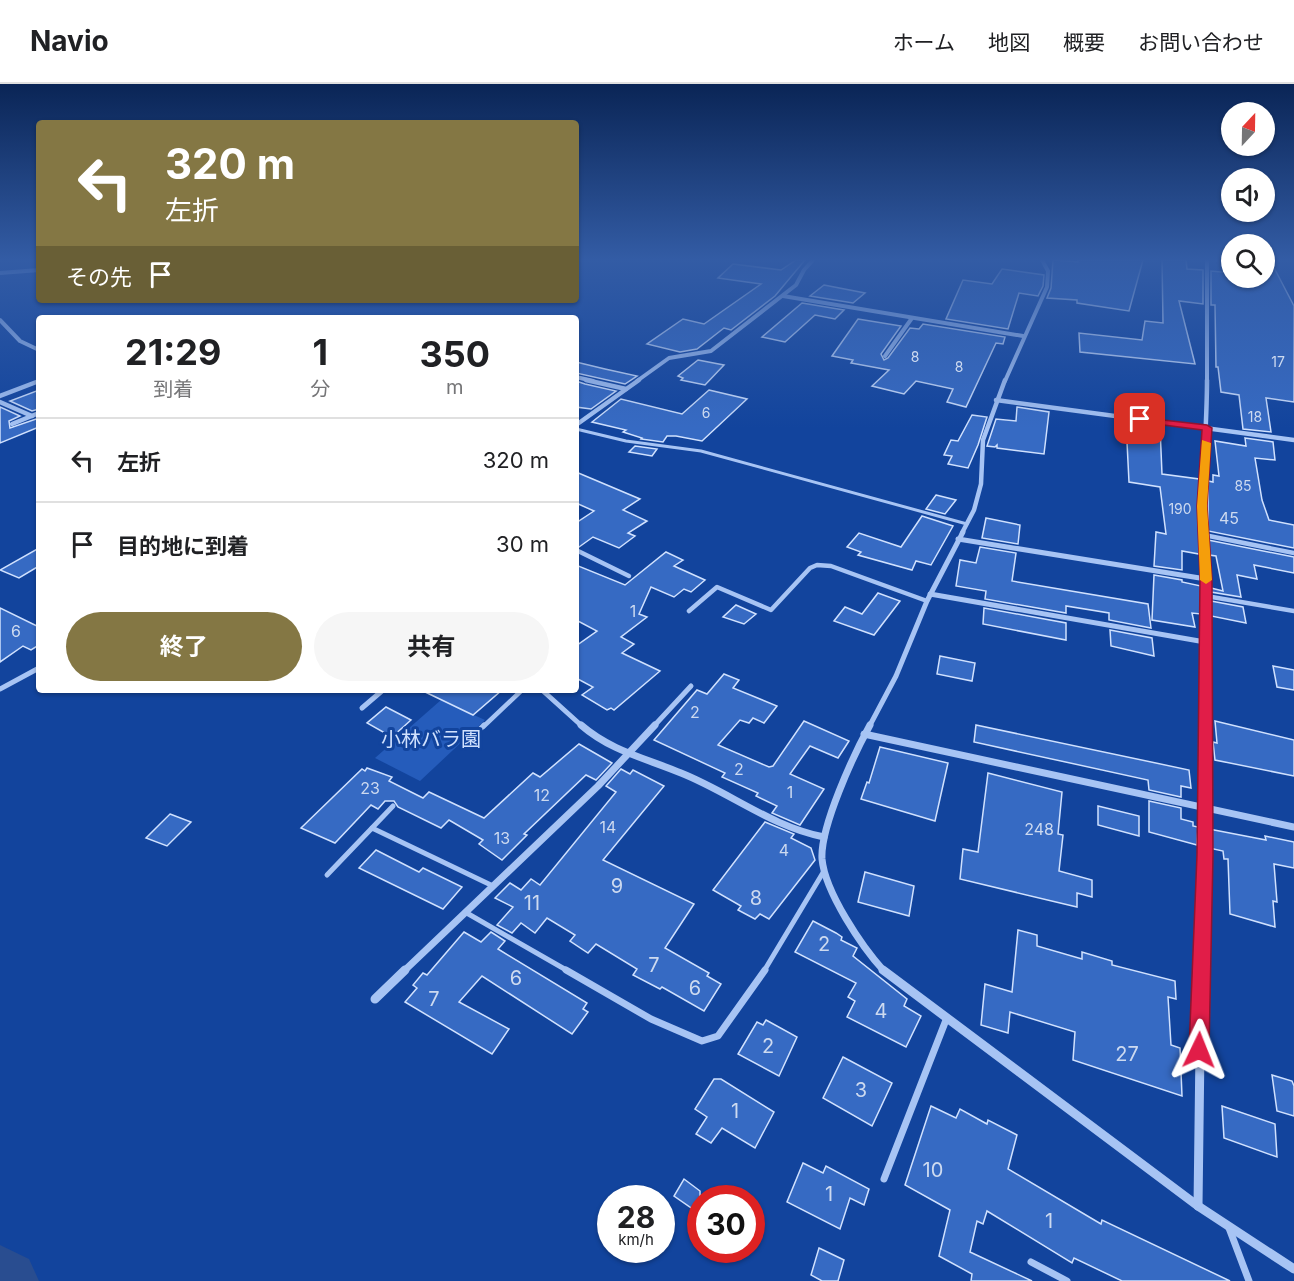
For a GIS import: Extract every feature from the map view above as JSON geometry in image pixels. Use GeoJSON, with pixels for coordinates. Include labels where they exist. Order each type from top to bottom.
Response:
{"type":"FeatureCollection","features":[{"type":"Feature","properties":{"kind":"street"},"geometry":{"type":"LineString","coordinates":[[579,425],[669,358],[711,351],[757,316]]}},
{"type":"Feature","properties":{"kind":"street"},"geometry":{"type":"LineString","coordinates":[[899,316],[1023,336]]}},
{"type":"Feature","properties":{"kind":"street"},"geometry":{"type":"LineString","coordinates":[[1033,316],[996,400],[983,440],[981,484],[974,510],[929,598],[896,676],[852,759],[824,837],[822,860],[824,870],[834,898],[872,958],[888,976],[1198,1206],[1294,1269]]}},
{"type":"Feature","properties":{"kind":"street"},"geometry":{"type":"LineString","coordinates":[[1198,1206],[1205,809],[1206,579],[1202,506],[1207,428],[1207,316]]}},
{"type":"Feature","properties":{"kind":"street"},"geometry":{"type":"LineString","coordinates":[[885,356],[912,318]]}},
{"type":"Feature","properties":{"kind":"street"},"geometry":{"type":"LineString","coordinates":[[0,321],[20,341],[36,349]]}},
{"type":"Feature","properties":{"kind":"street"},"geometry":{"type":"LineString","coordinates":[[579,378],[626,389]]}},
{"type":"Feature","properties":{"kind":"street"},"geometry":{"type":"LineString","coordinates":[[0,396],[36,382]]}},
{"type":"Feature","properties":{"kind":"street"},"geometry":{"type":"LineString","coordinates":[[996,400],[1294,440]]}},
{"type":"Feature","properties":{"kind":"street"},"geometry":{"type":"LineString","coordinates":[[0,402],[32,416]]}},
{"type":"Feature","properties":{"kind":"street"},"geometry":{"type":"LineString","coordinates":[[12,424],[36,414]]}},
{"type":"Feature","properties":{"kind":"street"},"geometry":{"type":"LineString","coordinates":[[958,539],[1206,579]]}},
{"type":"Feature","properties":{"kind":"street"},"geometry":{"type":"LineString","coordinates":[[929,598],[1205,642]]}},
{"type":"Feature","properties":{"kind":"street"},"geometry":{"type":"LineString","coordinates":[[0,689],[36,670]]}},
{"type":"Feature","properties":{"kind":"street"},"geometry":{"type":"LineString","coordinates":[[375,999],[629,755],[691,686]]}},
{"type":"Feature","properties":{"kind":"street"},"geometry":{"type":"LineString","coordinates":[[362,708],[380,693]]}},
{"type":"Feature","properties":{"kind":"street"},"geometry":{"type":"LineString","coordinates":[[545,693],[597,739],[629,755],[682,773],[799,832],[824,837]]}},
{"type":"Feature","properties":{"kind":"street"},"geometry":{"type":"LineString","coordinates":[[864,734],[1294,827]]}},
{"type":"Feature","properties":{"kind":"lane"},"geometry":{"type":"LineString","coordinates":[[579,428],[626,441],[700,451],[967,524]]}},
{"type":"Feature","properties":{"kind":"lane"},"geometry":{"type":"LineString","coordinates":[[1204,535],[1294,552]]}},
{"type":"Feature","properties":{"kind":"lane"},"geometry":{"type":"LineString","coordinates":[[579,551],[629,576]]}},
{"type":"Feature","properties":{"kind":"lane"},"geometry":{"type":"LineString","coordinates":[[689,610],[717,587],[771,610],[810,568],[818,565],[831,566],[851,575],[929,598]]}},
{"type":"Feature","properties":{"kind":"lane"},"geometry":{"type":"LineString","coordinates":[[1206,596],[1294,611]]}},
{"type":"Feature","properties":{"kind":"lane"},"geometry":{"type":"LineString","coordinates":[[475,734],[519,693]]}},
{"type":"Feature","properties":{"kind":"lane"},"geometry":{"type":"LineString","coordinates":[[327,875],[393,806]]}},
{"type":"Feature","properties":{"kind":"lane"},"geometry":{"type":"LineString","coordinates":[[372,828],[493,885]]}},
{"type":"Feature","properties":{"kind":"lane"},"geometry":{"type":"LineString","coordinates":[[465,912],[651,1019],[702,1041],[718,1036],[730,1022],[780,948],[824,870]]}},
{"type":"Feature","properties":{"kind":"lane"},"geometry":{"type":"LineString","coordinates":[[884,1179],[946,1020]]}},
{"type":"Feature","properties":{"kind":"lane"},"geometry":{"type":"LineString","coordinates":[[1228,1226],[1249,1281]]}},
{"type":"Feature","properties":{"kind":"lane"},"geometry":{"type":"LineString","coordinates":[[1031,1262],[1068,1281]]}},
{"type":"Feature","properties":{"kind":"green space","name":"小林バラ園"},"geometry":{"type":"Polygon","coordinates":[[[441,700],[485,720],[420,781],[375,758],[441,700]]]}},
{"type":"Feature","properties":{"kind":"building"},"geometry":{"type":"Polygon","coordinates":[[[716,316],[749,316],[731,330],[724,328],[697,349],[680,352],[647,344],[683,319],[704,324],[716,316]]]}},
{"type":"Feature","properties":{"kind":"building"},"geometry":{"type":"Polygon","coordinates":[[[787,316],[814,316],[785,342],[762,337],[787,316]]]}},
{"type":"Feature","properties":{"kind":"building"},"geometry":{"type":"Polygon","coordinates":[[[819,316],[838,316],[835,319],[819,316]]]}},
{"type":"Feature","properties":{"kind":"building"},"geometry":{"type":"Polygon","coordinates":[[[947,316],[1012,316],[1008,329],[946,319],[947,316]]]}},
{"type":"Feature","properties":{"kind":"building"},"geometry":{"type":"Polygon","coordinates":[[[1163,316],[1183,316],[1195,364],[1080,352],[1079,333],[1142,340],[1145,321],[1163,323],[1163,316]]]}},
{"type":"Feature","properties":{"kind":"building"},"geometry":{"type":"Polygon","coordinates":[[[1215,316],[1294,316],[1294,402],[1266,398],[1271,432],[1243,429],[1239,395],[1221,392],[1218,367],[1216,367],[1215,316]]]}},
{"type":"Feature","properties":{"kind":"building"},"geometry":{"type":"Polygon","coordinates":[[[858,319],[901,326],[881,354],[884,360],[888,358],[910,328],[919,329],[923,324],[1005,337],[1003,344],[996,343],[966,407],[947,402],[953,389],[916,381],[904,394],[872,386],[889,370],[851,363],[853,360],[832,356],[858,319]]]}},
{"type":"Feature","properties":{"kind":"building"},"geometry":{"type":"Polygon","coordinates":[[[698,360],[724,365],[705,385],[681,380],[683,378],[678,376],[698,360]]]}},
{"type":"Feature","properties":{"kind":"building"},"geometry":{"type":"Polygon","coordinates":[[[579,363],[637,376],[625,384],[579,374],[579,363]]]}},
{"type":"Feature","properties":{"kind":"building"},"geometry":{"type":"Polygon","coordinates":[[[579,382],[616,391],[591,409],[579,407],[579,382]]]}},
{"type":"Feature","properties":{"kind":"building"},"geometry":{"type":"Polygon","coordinates":[[[709,390],[747,399],[702,441],[676,436],[667,436],[663,442],[641,439],[623,432],[626,430],[592,422],[621,399],[682,414],[709,390]]]}},
{"type":"Feature","properties":{"kind":"building"},"geometry":{"type":"Polygon","coordinates":[[[36,391],[36,410],[32,411],[10,401],[36,391]]]}},
{"type":"Feature","properties":{"kind":"building"},"geometry":{"type":"Polygon","coordinates":[[[1119,399],[1159,405],[1160,417],[1120,412],[1119,399]]]}},
{"type":"Feature","properties":{"kind":"building"},"geometry":{"type":"Polygon","coordinates":[[[0,407],[20,416],[9,421],[10,428],[36,419],[36,428],[0,443],[0,407]]]}},
{"type":"Feature","properties":{"kind":"building"},"geometry":{"type":"Polygon","coordinates":[[[1017,407],[1049,412],[1044,454],[997,448],[997,445],[987,446],[996,419],[1016,421],[1017,407]]]}},
{"type":"Feature","properties":{"kind":"building"},"geometry":{"type":"Polygon","coordinates":[[[972,415],[987,417],[968,468],[948,464],[952,456],[944,455],[951,440],[958,441],[972,415]]]}},
{"type":"Feature","properties":{"kind":"building"},"geometry":{"type":"Polygon","coordinates":[[[1126,422],[1160,427],[1162,474],[1199,479],[1199,554],[1182,551],[1182,570],[1154,566],[1156,532],[1166,534],[1160,487],[1129,482],[1126,422]]]}},
{"type":"Feature","properties":{"kind":"building"},"geometry":{"type":"Polygon","coordinates":[[[1245,438],[1273,442],[1275,460],[1255,458],[1262,500],[1269,520],[1294,525],[1294,548],[1208,531],[1208,481],[1213,482],[1213,475],[1219,476],[1215,441],[1246,446],[1245,438]]]}},
{"type":"Feature","properties":{"kind":"building"},"geometry":{"type":"Polygon","coordinates":[[[635,446],[657,449],[652,456],[629,452],[635,446]]]}},
{"type":"Feature","properties":{"kind":"building"},"geometry":{"type":"Polygon","coordinates":[[[579,473],[640,499],[623,510],[647,521],[628,533],[635,536],[619,548],[593,537],[579,547],[579,521],[594,511],[579,504],[579,473]]]}},
{"type":"Feature","properties":{"kind":"building"},"geometry":{"type":"Polygon","coordinates":[[[936,495],[956,500],[945,514],[926,509],[936,495]]]}},
{"type":"Feature","properties":{"kind":"building"},"geometry":{"type":"Polygon","coordinates":[[[922,516],[953,526],[931,565],[916,561],[912,570],[858,555],[861,552],[847,547],[859,533],[901,547],[922,516]]]}},
{"type":"Feature","properties":{"kind":"building"},"geometry":{"type":"Polygon","coordinates":[[[986,518],[1020,525],[1018,544],[982,538],[986,518]]]}},
{"type":"Feature","properties":{"kind":"building"},"geometry":{"type":"Polygon","coordinates":[[[1208,540],[1294,557],[1294,573],[1254,565],[1257,579],[1237,575],[1241,597],[1211,592],[1211,588],[1223,591],[1216,556],[1209,555],[1208,540]]]}},
{"type":"Feature","properties":{"kind":"building"},"geometry":{"type":"Polygon","coordinates":[[[980,547],[1016,553],[1012,581],[1148,604],[1151,628],[1109,620],[1109,613],[1066,606],[1066,613],[985,599],[986,591],[956,586],[960,560],[976,563],[980,547]]]}},
{"type":"Feature","properties":{"kind":"building"},"geometry":{"type":"Polygon","coordinates":[[[36,550],[36,568],[19,578],[0,570],[36,550]]]}},
{"type":"Feature","properties":{"kind":"building"},"geometry":{"type":"Polygon","coordinates":[[[666,552],[683,560],[674,566],[705,580],[691,592],[684,589],[674,597],[651,587],[639,614],[647,617],[621,637],[634,644],[622,653],[660,671],[614,710],[611,708],[607,710],[582,695],[593,687],[579,680],[579,644],[597,631],[579,622],[579,566],[625,585],[666,552]]]}},
{"type":"Feature","properties":{"kind":"building"},"geometry":{"type":"Polygon","coordinates":[[[1154,575],[1201,586],[1201,614],[1192,613],[1195,627],[1152,620],[1154,575]]]}},
{"type":"Feature","properties":{"kind":"building"},"geometry":{"type":"Polygon","coordinates":[[[878,593],[900,601],[874,635],[834,621],[845,607],[862,614],[878,593]]]}},
{"type":"Feature","properties":{"kind":"building"},"geometry":{"type":"Polygon","coordinates":[[[1211,601],[1243,607],[1246,623],[1211,616],[1211,601]]]}},
{"type":"Feature","properties":{"kind":"building"},"geometry":{"type":"Polygon","coordinates":[[[736,605],[756,614],[744,624],[723,617],[736,605]]]}},
{"type":"Feature","properties":{"kind":"building"},"geometry":{"type":"Polygon","coordinates":[[[0,608],[36,626],[36,647],[31,650],[23,646],[0,662],[0,608]]]}},
{"type":"Feature","properties":{"kind":"building"},"geometry":{"type":"Polygon","coordinates":[[[984,608],[1066,623],[1066,640],[983,624],[984,608]]]}},
{"type":"Feature","properties":{"kind":"building"},"geometry":{"type":"Polygon","coordinates":[[[1110,630],[1152,638],[1154,656],[1111,646],[1110,630]]]}},
{"type":"Feature","properties":{"kind":"building"},"geometry":{"type":"Polygon","coordinates":[[[940,656],[975,663],[972,681],[937,674],[940,656]]]}},
{"type":"Feature","properties":{"kind":"building"},"geometry":{"type":"Polygon","coordinates":[[[1273,666],[1294,670],[1294,690],[1277,687],[1273,666]]]}},
{"type":"Feature","properties":{"kind":"building"},"geometry":{"type":"Polygon","coordinates":[[[724,674],[739,680],[733,688],[777,706],[764,723],[753,718],[749,723],[740,720],[718,745],[769,767],[773,766],[804,721],[849,741],[838,758],[810,746],[790,774],[824,789],[800,825],[772,813],[777,806],[756,796],[758,793],[722,777],[725,773],[654,740],[697,690],[707,694],[724,674]]]}},
{"type":"Feature","properties":{"kind":"building"},"geometry":{"type":"Polygon","coordinates":[[[427,693],[499,693],[473,715],[427,693]]]}},
{"type":"Feature","properties":{"kind":"building"},"geometry":{"type":"Polygon","coordinates":[[[386,707],[411,720],[392,737],[367,723],[386,707]]]}},
{"type":"Feature","properties":{"kind":"building"},"geometry":{"type":"Polygon","coordinates":[[[1215,721],[1294,740],[1294,776],[1215,760],[1213,742],[1217,743],[1215,721]]]}},
{"type":"Feature","properties":{"kind":"building"},"geometry":{"type":"Polygon","coordinates":[[[976,725],[1189,770],[1191,788],[1181,786],[1181,797],[1149,790],[1148,780],[974,742],[976,725]]]}},
{"type":"Feature","properties":{"kind":"building"},"geometry":{"type":"Polygon","coordinates":[[[579,744],[612,763],[596,780],[586,775],[524,834],[527,835],[502,860],[479,844],[483,840],[449,820],[441,828],[398,807],[394,801],[385,801],[378,809],[371,805],[335,843],[301,828],[362,769],[365,771],[367,768],[392,777],[389,781],[423,798],[429,792],[484,818],[533,773],[540,777],[579,744]]]}},
{"type":"Feature","properties":{"kind":"building"},"geometry":{"type":"Polygon","coordinates":[[[880,747],[948,763],[935,821],[861,799],[867,782],[869,783],[880,747]]]}},
{"type":"Feature","properties":{"kind":"building"},"geometry":{"type":"Polygon","coordinates":[[[621,769],[630,774],[633,770],[664,786],[603,860],[694,904],[665,948],[709,973],[707,976],[721,984],[704,1011],[662,987],[660,989],[633,975],[637,969],[596,944],[588,953],[570,941],[575,935],[547,918],[535,933],[521,923],[512,933],[497,925],[513,907],[495,898],[510,883],[521,890],[531,879],[540,885],[616,792],[606,786],[621,769]]]}},
{"type":"Feature","properties":{"kind":"building"},"geometry":{"type":"Polygon","coordinates":[[[988,773],[1062,792],[1058,834],[1063,835],[1059,871],[1092,880],[1092,897],[1077,893],[1077,907],[960,879],[963,849],[978,852],[988,773]]]}},
{"type":"Feature","properties":{"kind":"building"},"geometry":{"type":"Polygon","coordinates":[[[1149,801],[1181,808],[1181,819],[1193,822],[1193,826],[1198,827],[1197,845],[1149,832],[1149,801]]]}},
{"type":"Feature","properties":{"kind":"building"},"geometry":{"type":"Polygon","coordinates":[[[1098,806],[1139,816],[1139,836],[1098,825],[1098,806]]]}},
{"type":"Feature","properties":{"kind":"building"},"geometry":{"type":"Polygon","coordinates":[[[170,814],[191,822],[167,846],[146,838],[170,814]]]}},
{"type":"Feature","properties":{"kind":"building"},"geometry":{"type":"Polygon","coordinates":[[[765,822],[794,834],[791,838],[811,848],[815,860],[769,919],[760,914],[755,919],[738,910],[741,906],[713,890],[765,822]]]}},
{"type":"Feature","properties":{"kind":"building"},"geometry":{"type":"Polygon","coordinates":[[[1209,829],[1266,840],[1265,836],[1294,842],[1294,868],[1274,864],[1277,902],[1273,901],[1275,927],[1230,914],[1228,859],[1224,859],[1223,851],[1209,848],[1209,829]]]}},
{"type":"Feature","properties":{"kind":"building"},"geometry":{"type":"Polygon","coordinates":[[[376,850],[419,872],[423,868],[462,887],[443,909],[359,868],[376,850]]]}},
{"type":"Feature","properties":{"kind":"building"},"geometry":{"type":"Polygon","coordinates":[[[865,872],[914,886],[909,916],[858,902],[865,872]]]}},
{"type":"Feature","properties":{"kind":"building"},"geometry":{"type":"Polygon","coordinates":[[[813,921],[836,933],[842,937],[841,940],[857,948],[853,956],[907,999],[904,1006],[921,1016],[906,1047],[847,1017],[855,1001],[848,997],[856,983],[795,952],[813,921]]]}},
{"type":"Feature","properties":{"kind":"building"},"geometry":{"type":"Polygon","coordinates":[[[1018,930],[1037,935],[1037,946],[1082,959],[1082,952],[1112,961],[1112,965],[1175,981],[1176,999],[1168,997],[1171,1045],[1180,1048],[1182,1096],[1073,1060],[1075,1032],[1010,1012],[1008,1033],[981,1025],[985,984],[1012,992],[1018,930]]]}},
{"type":"Feature","properties":{"kind":"building"},"geometry":{"type":"Polygon","coordinates":[[[464,932],[481,942],[491,932],[505,941],[498,949],[587,1003],[583,1009],[588,1012],[572,1034],[482,976],[459,1002],[509,1029],[492,1054],[405,1002],[417,988],[413,985],[423,973],[427,975],[464,932]]]}},
{"type":"Feature","properties":{"kind":"building"},"geometry":{"type":"Polygon","coordinates":[[[766,1020],[797,1037],[779,1076],[738,1054],[757,1022],[763,1025],[766,1020]]]}},
{"type":"Feature","properties":{"kind":"building"},"geometry":{"type":"Polygon","coordinates":[[[843,1057],[892,1083],[872,1126],[823,1098],[843,1057]]]}},
{"type":"Feature","properties":{"kind":"building"},"geometry":{"type":"Polygon","coordinates":[[[1272,1075],[1292,1081],[1294,1116],[1277,1111],[1272,1075]]]}},
{"type":"Feature","properties":{"kind":"building"},"geometry":{"type":"Polygon","coordinates":[[[714,1079],[721,1079],[774,1112],[755,1148],[722,1128],[711,1143],[696,1134],[707,1117],[695,1109],[714,1079]]]}},
{"type":"Feature","properties":{"kind":"building"},"geometry":{"type":"Polygon","coordinates":[[[931,1106],[956,1118],[960,1109],[987,1124],[988,1120],[1017,1135],[1008,1169],[1101,1224],[1102,1220],[1230,1281],[1122,1281],[1074,1258],[1072,1263],[987,1211],[983,1224],[977,1221],[970,1252],[1032,1281],[971,1281],[972,1274],[939,1256],[950,1210],[905,1185],[931,1106]]]}},
{"type":"Feature","properties":{"kind":"building"},"geometry":{"type":"Polygon","coordinates":[[[1222,1106],[1275,1124],[1277,1157],[1224,1138],[1222,1106]]]}},
{"type":"Feature","properties":{"kind":"building"},"geometry":{"type":"Polygon","coordinates":[[[803,1163],[823,1173],[826,1166],[869,1189],[864,1205],[850,1198],[840,1229],[787,1202],[803,1163]]]}},
{"type":"Feature","properties":{"kind":"building"},"geometry":{"type":"Polygon","coordinates":[[[684,1179],[692,1185],[687,1185],[687,1205],[675,1194],[684,1179]]]}},
{"type":"Feature","properties":{"kind":"building"},"geometry":{"type":"Polygon","coordinates":[[[819,1248],[844,1260],[838,1281],[822,1281],[811,1275],[819,1248]]]}},
{"type":"Feature","properties":{"kind":"waterway"},"geometry":{"type":"LineString","coordinates":[[0,1277],[7,1281]]}},
{"type":"Feature","properties":{"kind":"slow traffic"},"geometry":{"type":"LineString","coordinates":[[1206,443],[1202,506],[1206,580]]}},
{"type":"Feature","properties":{"kind":"route"},"geometry":{"type":"LineString","coordinates":[[1140,419],[1207,428],[1202,506],[1206,579],[1205,855],[1199,1050]]}}]}
